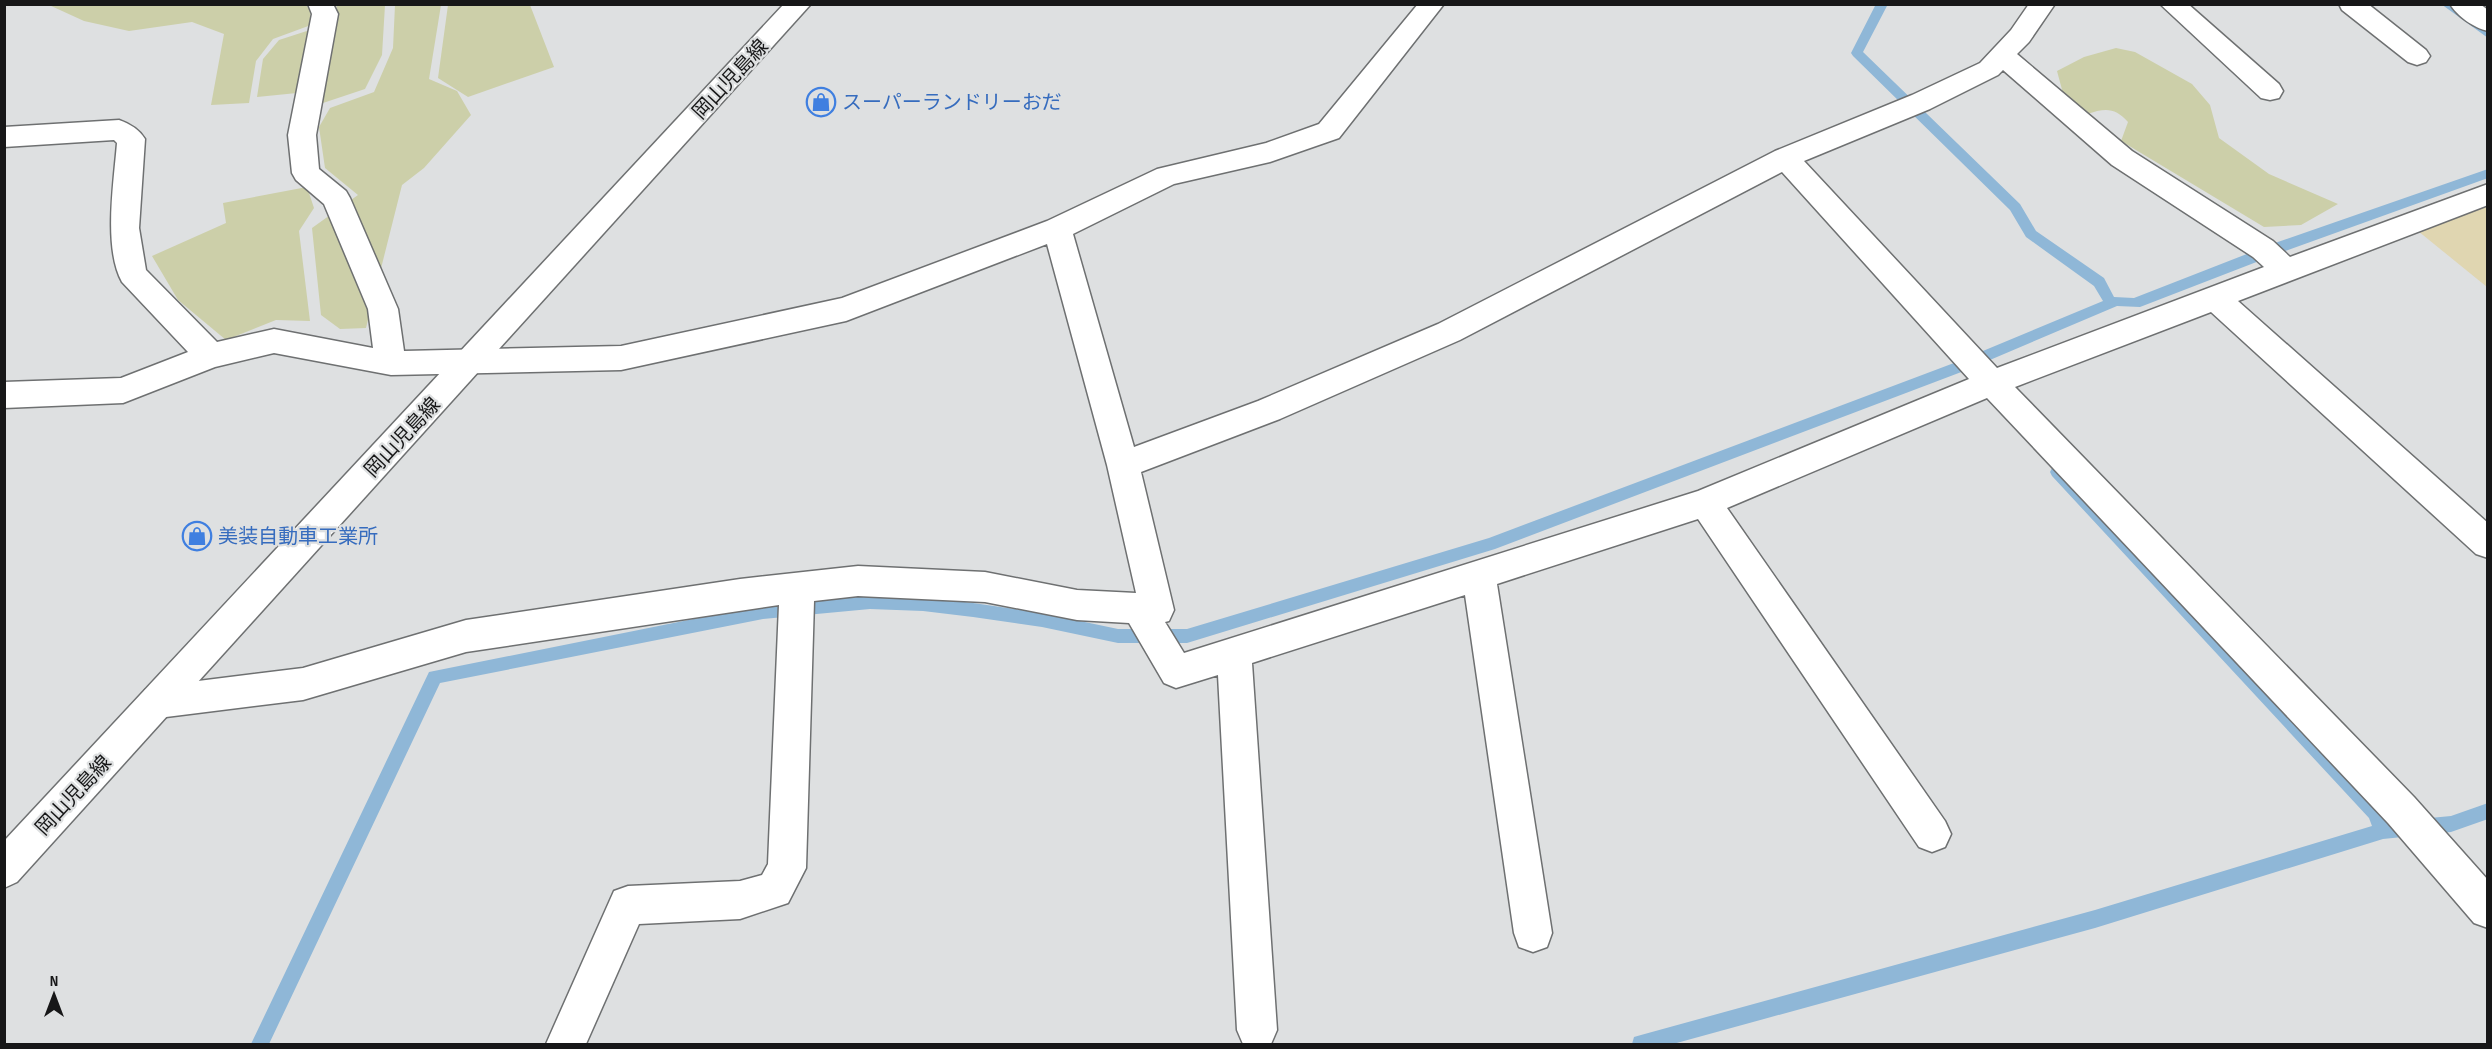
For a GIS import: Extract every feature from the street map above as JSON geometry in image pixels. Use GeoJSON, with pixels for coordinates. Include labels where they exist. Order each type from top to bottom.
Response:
{"type":"FeatureCollection","features":[{"type":"Feature","properties":{"kind":"street"},"geometry":{"type":"LineString","coordinates":[[320,4],[325,14],[302,135],[306,173],[336,198],[383,309],[391,363]]}},
{"type":"Feature","properties":{"kind":"street","name":"岡山児島線"},"geometry":{"type":"LineString","coordinates":[[4,869],[799,4]]}},
{"type":"Feature","properties":{"kind":"street"},"geometry":{"type":"LineString","coordinates":[[4,394],[123,390],[211,356],[274,340],[391,363],[621,358],[846,309],[1057,229],[1167,176],[1270,152],[1329,131],[1432,4]]}},
{"type":"Feature","properties":{"kind":"street"},"geometry":{"type":"LineString","coordinates":[[1123,465],[1269,410],[1449,332],[1785,158],[1913,105],[1989,69],[2020,36],[2043,4]]}},
{"type":"Feature","properties":{"kind":"street"},"geometry":{"type":"LineString","coordinates":[[2172,4],[2270,91]]}},
{"type":"Feature","properties":{"kind":"street"},"geometry":{"type":"LineString","coordinates":[[2351,4],[2417,56]]}},
{"type":"Feature","properties":{"kind":"street"},"geometry":{"type":"LineString","coordinates":[[2462,4],[2487,23]]}},
{"type":"Feature","properties":{"kind":"street"},"geometry":{"type":"LineString","coordinates":[[2001,54],[2122,158],[2275,260]]}},
{"type":"Feature","properties":{"kind":"street"},"geometry":{"type":"LineString","coordinates":[[4,137],[119,130],[131,139],[125,228],[132,274],[211,356]]}},
{"type":"Feature","properties":{"kind":"street"},"geometry":{"type":"LineString","coordinates":[[1785,158],[1979,368],[2413,824],[2487,909]]}},
{"type":"Feature","properties":{"kind":"street"},"geometry":{"type":"LineString","coordinates":[[158,702],[303,684],[466,636],[729,595],[797,590],[858,581],[985,587],[1077,605],[1150,628],[1176,672],[1705,503],[1979,368],[2215,298],[2275,260],[2487,194]]}},
{"type":"Feature","properties":{"kind":"street"},"geometry":{"type":"LineString","coordinates":[[1057,229],[1123,465],[1157,610],[1150,628]]}},
{"type":"Feature","properties":{"kind":"street"},"geometry":{"type":"LineString","coordinates":[[2215,298],[2487,544]]}},
{"type":"Feature","properties":{"kind":"street"},"geometry":{"type":"LineString","coordinates":[[1705,503],[1932,834]]}},
{"type":"Feature","properties":{"kind":"street"},"geometry":{"type":"LineString","coordinates":[[1479,575],[1533,933]]}},
{"type":"Feature","properties":{"kind":"street"},"geometry":{"type":"LineString","coordinates":[[566,1044],[628,905],[740,900],[774,890],[787,868],[797,590]]}},
{"type":"Feature","properties":{"kind":"street"},"geometry":{"type":"LineString","coordinates":[[1234,653],[1257,1030]]}},
{"type":"Feature","properties":{"kind":"green space"},"geometry":{"type":"Polygon","coordinates":[[[49,5],[306,5],[310,10],[311,25],[273,39],[256,61],[249,103],[211,105],[224,34],[192,22],[129,31],[84,21],[49,5]]]}},
{"type":"Feature","properties":{"kind":"green space"},"geometry":{"type":"Polygon","coordinates":[[[336,5],[385,5],[382,55],[365,89],[320,104],[337,8],[336,5]]]}},
{"type":"Feature","properties":{"kind":"green space"},"geometry":{"type":"Polygon","coordinates":[[[395,5],[441,5],[429,79],[457,91],[471,115],[424,168],[402,185],[366,328],[340,329],[321,315],[312,228],[358,195],[325,168],[319,127],[330,108],[374,92],[393,48],[395,5]]]}},
{"type":"Feature","properties":{"kind":"green space"},"geometry":{"type":"Polygon","coordinates":[[[448,5],[530,5],[554,67],[468,97],[438,78],[448,5]]]}},
{"type":"Feature","properties":{"kind":"green space"},"geometry":{"type":"Polygon","coordinates":[[[316,28],[297,93],[257,97],[263,59],[279,40],[316,28]]]}},
{"type":"Feature","properties":{"kind":"green space"},"geometry":{"type":"Polygon","coordinates":[[[2116,48],[2135,52],[2192,84],[2210,105],[2219,138],[2269,174],[2338,204],[2301,225],[2264,227],[2121,141],[2128,122],[2119,114],[2109,110],[2087,114],[2064,97],[2057,71],[2084,57],[2116,48]]]}},
{"type":"Feature","properties":{"kind":"green space"},"geometry":{"type":"Polygon","coordinates":[[[307,187],[314,208],[299,231],[310,321],[276,320],[226,340],[178,300],[152,256],[226,223],[223,203],[307,187]]]}},
{"type":"Feature","properties":{"kind":"sand"},"geometry":{"type":"Polygon","coordinates":[[[2487,207],[2487,287],[2418,231],[2487,207]]]}},
{"type":"Feature","properties":{"kind":"waterway"},"geometry":{"type":"LineString","coordinates":[[1882,4],[1857,53],[2015,207],[2031,234],[2099,282],[2111,303]]}},
{"type":"Feature","properties":{"kind":"waterway"},"geometry":{"type":"LineString","coordinates":[[2446,4],[2488,34]]}},
{"type":"Feature","properties":{"kind":"waterway"},"geometry":{"type":"LineString","coordinates":[[2111,303],[2116,301],[2135,303],[2280,247],[2488,173]]}},
{"type":"Feature","properties":{"kind":"waterway"},"geometry":{"type":"LineString","coordinates":[[260,1044],[435,677],[763,612],[870,602],[923,604],[973,610],[1042,620],[1118,636],[1187,636],[1490,544],[1959,367],[2111,303]]}},
{"type":"Feature","properties":{"kind":"waterway"},"geometry":{"type":"LineString","coordinates":[[2057,472],[2375,812],[2383,831]]}},
{"type":"Feature","properties":{"kind":"waterway"},"geometry":{"type":"LineString","coordinates":[[2383,831],[2451,824],[2488,811]]}},
{"type":"Feature","properties":{"kind":"waterway"},"geometry":{"type":"LineString","coordinates":[[1641,1044],[2095,919],[2383,831]]}},
{"type":"Feature","properties":{"kind":"place","name":"スーパーランドリーおだ"},"geometry":{"type":"Point","coordinates":[821,102]}},
{"type":"Feature","properties":{"kind":"place","name":"美装自動車工業所"},"geometry":{"type":"Point","coordinates":[197,536]}}]}
